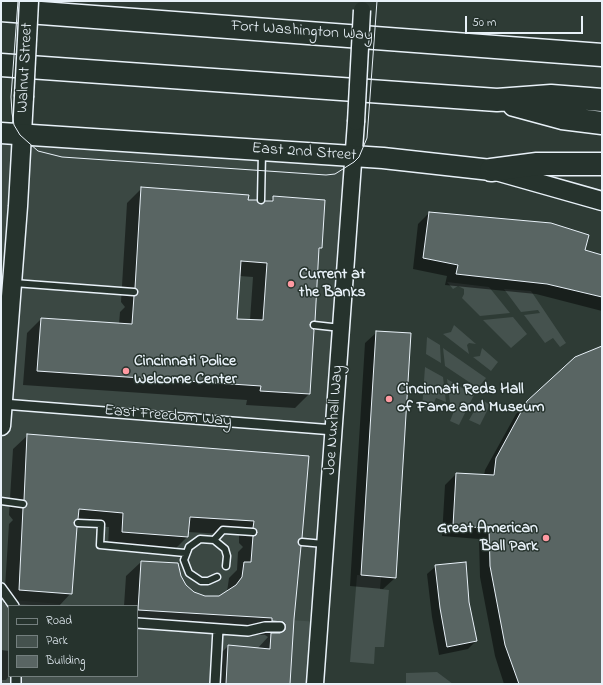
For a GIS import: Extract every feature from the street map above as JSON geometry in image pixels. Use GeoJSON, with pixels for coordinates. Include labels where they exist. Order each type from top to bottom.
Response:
{"type":"FeatureCollection","features":[{"type":"Feature","properties":{"kind":"highway","name":"Fort Washington Way"},"geometry":{"type":"LineString","coordinates":[[1,10],[602,55]]}},
{"type":"Feature","properties":{"kind":"highway"},"geometry":{"type":"LineString","coordinates":[[1,65],[497,100],[551,96],[602,100]]}},
{"type":"Feature","properties":{"kind":"highway"},"geometry":{"type":"LineString","coordinates":[[497,100],[562,118],[602,123]]}},
{"type":"Feature","properties":{"kind":"highway"},"geometry":{"type":"LineString","coordinates":[[491,170],[537,164],[602,164]]}},
{"type":"Feature","properties":{"kind":"highway"},"geometry":{"type":"LineString","coordinates":[[537,164],[602,175]]}},
{"type":"Feature","properties":{"kind":"main road","name":"Walnut Street"},"geometry":{"type":"LineString","coordinates":[[1,426],[23,135],[29,1]]}},
{"type":"Feature","properties":{"kind":"main road","name":"East 2nd Street"},"geometry":{"type":"LineString","coordinates":[[1,133],[354,156],[491,170],[602,200]]}},
{"type":"Feature","properties":{"kind":"street","name":"Joe Nuxhall Way"},"geometry":{"type":"LineString","coordinates":[[315,684],[354,156],[362,5]]}},
{"type":"Feature","properties":{"kind":"street","name":"East Freedom Way"},"geometry":{"type":"LineString","coordinates":[[2,404],[334,430]]}},
{"type":"Feature","properties":{"kind":"street"},"geometry":{"type":"LineString","coordinates":[[1,588],[13,605]]}},
{"type":"Feature","properties":{"kind":"street"},"geometry":{"type":"LineString","coordinates":[[138,623],[248,631],[265,626],[280,627]]}},
{"type":"Feature","properties":{"kind":"street"},"geometry":{"type":"LineString","coordinates":[[215,684],[218,629]]}},
{"type":"Feature","properties":{"kind":"lane"},"geometry":{"type":"LineString","coordinates":[[261,200],[262,151]]}},
{"type":"Feature","properties":{"kind":"lane"},"geometry":{"type":"LineString","coordinates":[[12,283],[134,292]]}},
{"type":"Feature","properties":{"kind":"lane"},"geometry":{"type":"LineString","coordinates":[[314,325],[342,328]]}},
{"type":"Feature","properties":{"kind":"lane"},"geometry":{"type":"LineString","coordinates":[[1,501],[23,504]]}},
{"type":"Feature","properties":{"kind":"lane"},"geometry":{"type":"LineString","coordinates":[[78,523],[101,524],[100,545],[185,553]]}},
{"type":"Feature","properties":{"kind":"lane"},"geometry":{"type":"LineString","coordinates":[[214,540],[223,530],[253,532]]}},
{"type":"Feature","properties":{"kind":"lane"},"geometry":{"type":"LineString","coordinates":[[217,578],[208,581],[194,578],[186,567],[185,553],[194,542],[207,538],[214,540],[225,549],[227,556],[226,566]]}},
{"type":"Feature","properties":{"kind":"lane"},"geometry":{"type":"LineString","coordinates":[[302,542],[326,544]]}},
{"type":"Feature","properties":{"kind":"shaded area"},"geometry":{"type":"Polygon","coordinates":[[[1,133],[354,157],[315,684],[1,684],[1,133]]]}},
{"type":"Feature","properties":{"kind":"green space"},"geometry":{"type":"Polygon","coordinates":[[[447,282],[489,287],[510,313],[480,316],[462,298],[464,289],[458,286],[453,289],[447,282]]]}},
{"type":"Feature","properties":{"kind":"green space"},"geometry":{"type":"Polygon","coordinates":[[[504,289],[531,291],[566,343],[560,347],[553,338],[545,343],[524,315],[540,313],[538,310],[521,312],[504,289]]]}},
{"type":"Feature","properties":{"kind":"green space"},"geometry":{"type":"Polygon","coordinates":[[[513,317],[527,334],[511,348],[483,320],[513,317]]]}},
{"type":"Feature","properties":{"kind":"green space"},"geometry":{"type":"Polygon","coordinates":[[[454,325],[476,344],[469,343],[467,345],[469,354],[443,334],[451,332],[454,325]]]}},
{"type":"Feature","properties":{"kind":"green space"},"geometry":{"type":"Polygon","coordinates":[[[427,337],[440,345],[441,363],[426,354],[427,337]]]}},
{"type":"Feature","properties":{"kind":"green space"},"geometry":{"type":"Polygon","coordinates":[[[443,348],[486,378],[478,388],[445,366],[443,348]]]}},
{"type":"Feature","properties":{"kind":"green space"},"geometry":{"type":"Polygon","coordinates":[[[482,348],[498,362],[491,371],[473,357],[480,356],[482,348]]]}},
{"type":"Feature","properties":{"kind":"green space"},"geometry":{"type":"Polygon","coordinates":[[[425,367],[443,377],[446,402],[436,398],[430,412],[422,409],[425,367]]]}},
{"type":"Feature","properties":{"kind":"green space"},"geometry":{"type":"Polygon","coordinates":[[[447,379],[474,395],[459,425],[450,421],[456,406],[450,403],[447,379]]]}},
{"type":"Feature","properties":{"kind":"green space"},"geometry":{"type":"Polygon","coordinates":[[[481,399],[490,405],[480,425],[469,420],[481,399]]]}},
{"type":"Feature","properties":{"kind":"green space"},"geometry":{"type":"Polygon","coordinates":[[[357,575],[381,577],[380,589],[389,590],[384,647],[375,647],[374,664],[350,662],[357,575]]]}},
{"type":"Feature","properties":{"kind":"green space"},"geometry":{"type":"Polygon","coordinates":[[[1,589],[13,590],[12,600],[72,605],[8,605],[8,677],[138,677],[138,610],[320,622],[315,684],[1,684],[1,589]]]}},
{"type":"Feature","properties":{"kind":"green space"},"geometry":{"type":"Polygon","coordinates":[[[437,672],[453,684],[406,684],[406,673],[437,672]]]}},
{"type":"Feature","properties":{"kind":"building","name":"Current at the Banks"},"geometry":{"type":"Polygon","coordinates":[[[141,187],[249,195],[248,200],[257,200],[261,204],[265,201],[273,201],[273,196],[325,200],[322,248],[319,248],[315,321],[311,322],[310,325],[314,330],[310,394],[260,391],[261,386],[37,371],[41,318],[132,324],[134,296],[138,292],[135,288],[141,187]],[[241,261],[237,319],[263,320],[267,263],[241,261]]]}},
{"type":"Feature","properties":{"kind":"building"},"geometry":{"type":"Polygon","coordinates":[[[429,212],[551,223],[589,235],[585,250],[602,255],[602,297],[547,284],[456,274],[458,265],[423,258],[429,212]]]}},
{"type":"Feature","properties":{"kind":"building","name":"Cincinnati Reds Hall of Fame and Museum"},"geometry":{"type":"Polygon","coordinates":[[[376,331],[411,333],[396,578],[361,575],[376,331]]]}},
{"type":"Feature","properties":{"kind":"building","name":"Great American Ball Park"},"geometry":{"type":"Polygon","coordinates":[[[602,346],[602,684],[519,684],[505,645],[490,566],[489,528],[453,526],[456,473],[494,475],[496,458],[527,401],[575,357],[602,346]]]}},
{"type":"Feature","properties":{"kind":"building"},"geometry":{"type":"Polygon","coordinates":[[[27,434],[309,456],[302,538],[298,542],[301,546],[290,684],[226,684],[228,645],[270,649],[271,633],[280,633],[285,630],[285,624],[283,622],[272,621],[272,618],[138,610],[141,561],[178,563],[181,576],[186,585],[194,592],[205,596],[219,596],[236,585],[242,577],[244,562],[251,562],[253,536],[256,535],[257,532],[253,528],[254,521],[190,517],[188,537],[122,532],[123,513],[79,509],[78,519],[74,522],[77,527],[72,594],[19,590],[23,508],[27,504],[24,500],[27,434]]]}},
{"type":"Feature","properties":{"kind":"building"},"geometry":{"type":"Polygon","coordinates":[[[466,562],[469,602],[477,641],[447,647],[440,608],[435,565],[466,562]]]}},
{"type":"Feature","properties":{"kind":"tram line"},"geometry":{"type":"LineString","coordinates":[[18,1],[11,97],[12,113],[14,125],[20,135],[38,151],[62,157],[326,175],[335,174],[354,162],[359,157],[367,138],[377,1]]}},
{"type":"Feature","properties":{"kind":"place","name":"Current at the Banks"},"geometry":{"type":"Point","coordinates":[291,284]}},
{"type":"Feature","properties":{"kind":"place","name":"Cincinnati Police Welcome Center"},"geometry":{"type":"Point","coordinates":[126,371]}},
{"type":"Feature","properties":{"kind":"place","name":"Cincinnati Reds Hall of Fame and Museum"},"geometry":{"type":"Point","coordinates":[389,399]}},
{"type":"Feature","properties":{"kind":"place","name":"Great American Ball Park"},"geometry":{"type":"Point","coordinates":[546,538]}}]}
